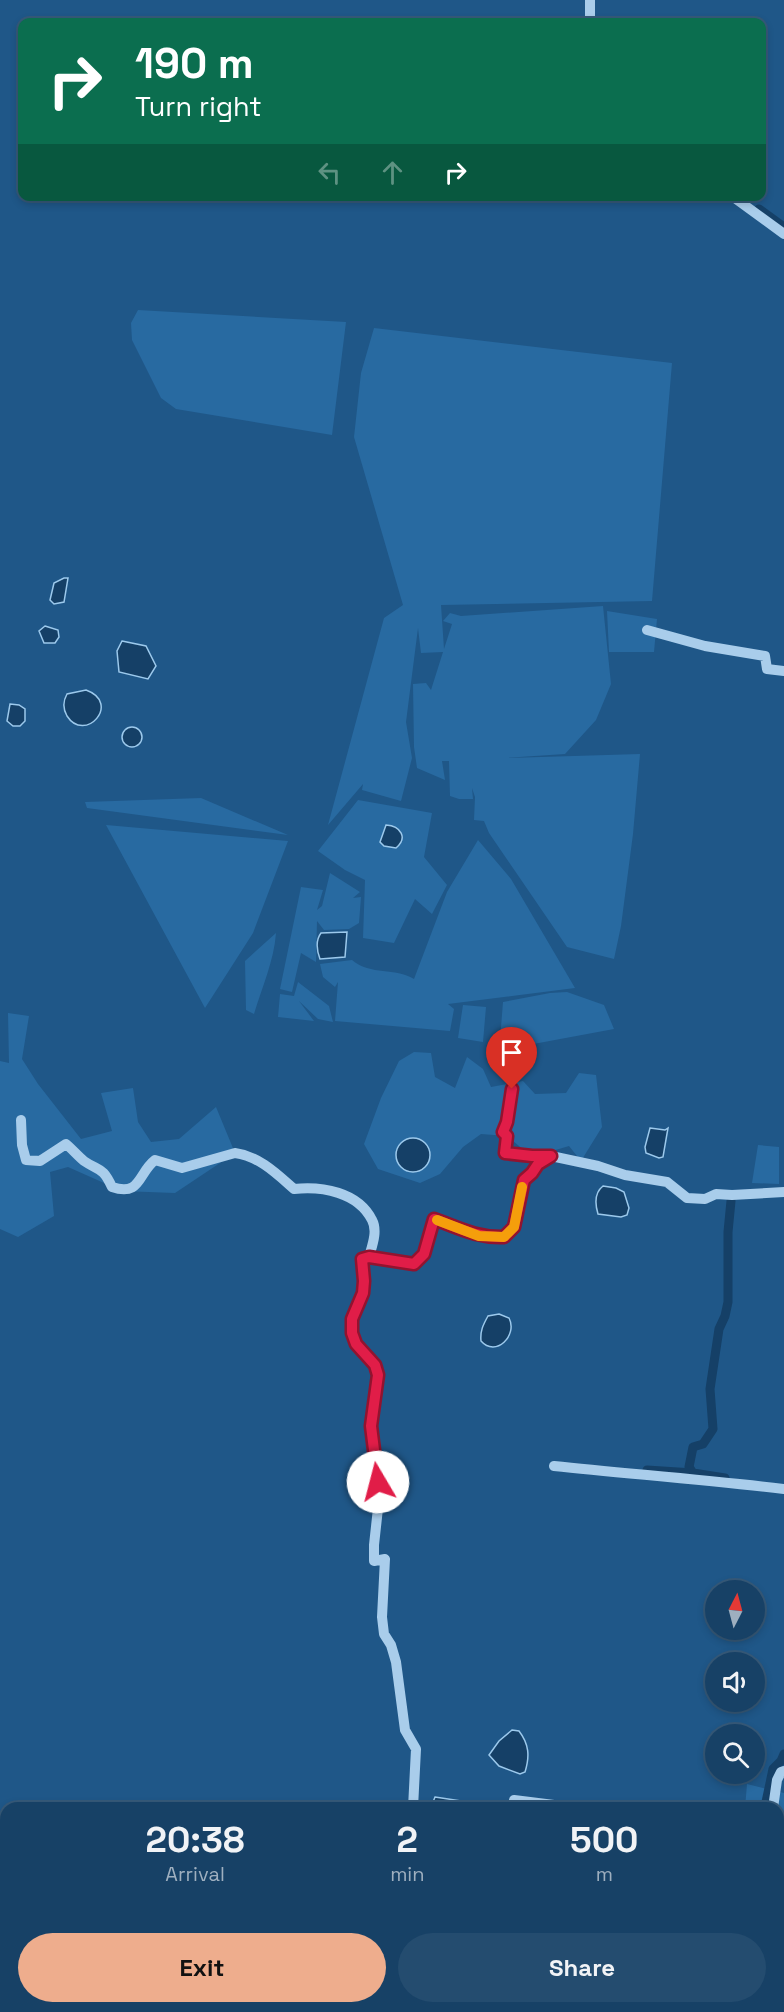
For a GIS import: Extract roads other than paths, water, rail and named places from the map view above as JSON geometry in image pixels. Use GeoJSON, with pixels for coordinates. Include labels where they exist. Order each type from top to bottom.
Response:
{"type":"FeatureCollection","features":[{"type":"Feature","properties":{"kind":"street"},"geometry":{"type":"LineString","coordinates":[[590,0],[588,5],[590,18]]}},
{"type":"Feature","properties":{"kind":"street"},"geometry":{"type":"LineString","coordinates":[[738,201],[762,221],[784,234]]}},
{"type":"Feature","properties":{"kind":"street"},"geometry":{"type":"LineString","coordinates":[[647,630],[705,646],[765,656],[766,669],[784,671]]}},
{"type":"Feature","properties":{"kind":"street"},"geometry":{"type":"LineString","coordinates":[[512,1089],[507,1122],[503,1132],[507,1136],[505,1153],[551,1156],[598,1166],[625,1175],[667,1182],[687,1198],[705,1199],[716,1194],[732,1196],[784,1192]]}},
{"type":"Feature","properties":{"kind":"street"},"geometry":{"type":"LineString","coordinates":[[21,1120],[22,1145],[26,1160],[40,1161],[66,1143],[85,1161],[98,1167],[106,1175],[111,1187],[122,1191],[140,1181],[148,1165],[155,1160],[182,1168],[235,1153],[252,1157],[294,1189],[309,1187],[318,1190],[333,1190],[347,1196],[361,1207],[373,1221],[375,1233],[369,1257]]}},
{"type":"Feature","properties":{"kind":"street"},"geometry":{"type":"LineString","coordinates":[[413,1802],[416,1749],[405,1730],[396,1662],[391,1645],[384,1634],[381,1602],[385,1559],[374,1561],[379,1499],[371,1426],[378,1375],[375,1365],[356,1344],[352,1333],[352,1319],[363,1293],[362,1259],[369,1257],[414,1264],[424,1254],[434,1219],[479,1236],[504,1237],[514,1227],[524,1180],[538,1164],[551,1156]]}},
{"type":"Feature","properties":{"kind":"street"},"geometry":{"type":"LineString","coordinates":[[554,1466],[698,1479],[784,1490]]}},
{"type":"Feature","properties":{"kind":"street"},"geometry":{"type":"LineString","coordinates":[[774,1802],[777,1780],[784,1771]]}},
{"type":"Feature","properties":{"kind":"street"},"geometry":{"type":"LineString","coordinates":[[514,1800],[530,1802]]}},
{"type":"Feature","properties":{"kind":"waterway"},"geometry":{"type":"LineString","coordinates":[[759,209],[784,227]]}},
{"type":"Feature","properties":{"kind":"waterway"},"geometry":{"type":"LineString","coordinates":[[725,1478],[693,1473],[689,1467],[693,1447],[703,1444],[713,1429],[710,1389],[719,1329],[728,1302],[728,1232],[731,1201]]}},
{"type":"Feature","properties":{"kind":"waterway"},"geometry":{"type":"LineString","coordinates":[[647,1470],[693,1473]]}},
{"type":"Feature","properties":{"kind":"waterway"},"geometry":{"type":"LineString","coordinates":[[766,1802],[773,1769],[784,1754]]}}]}
